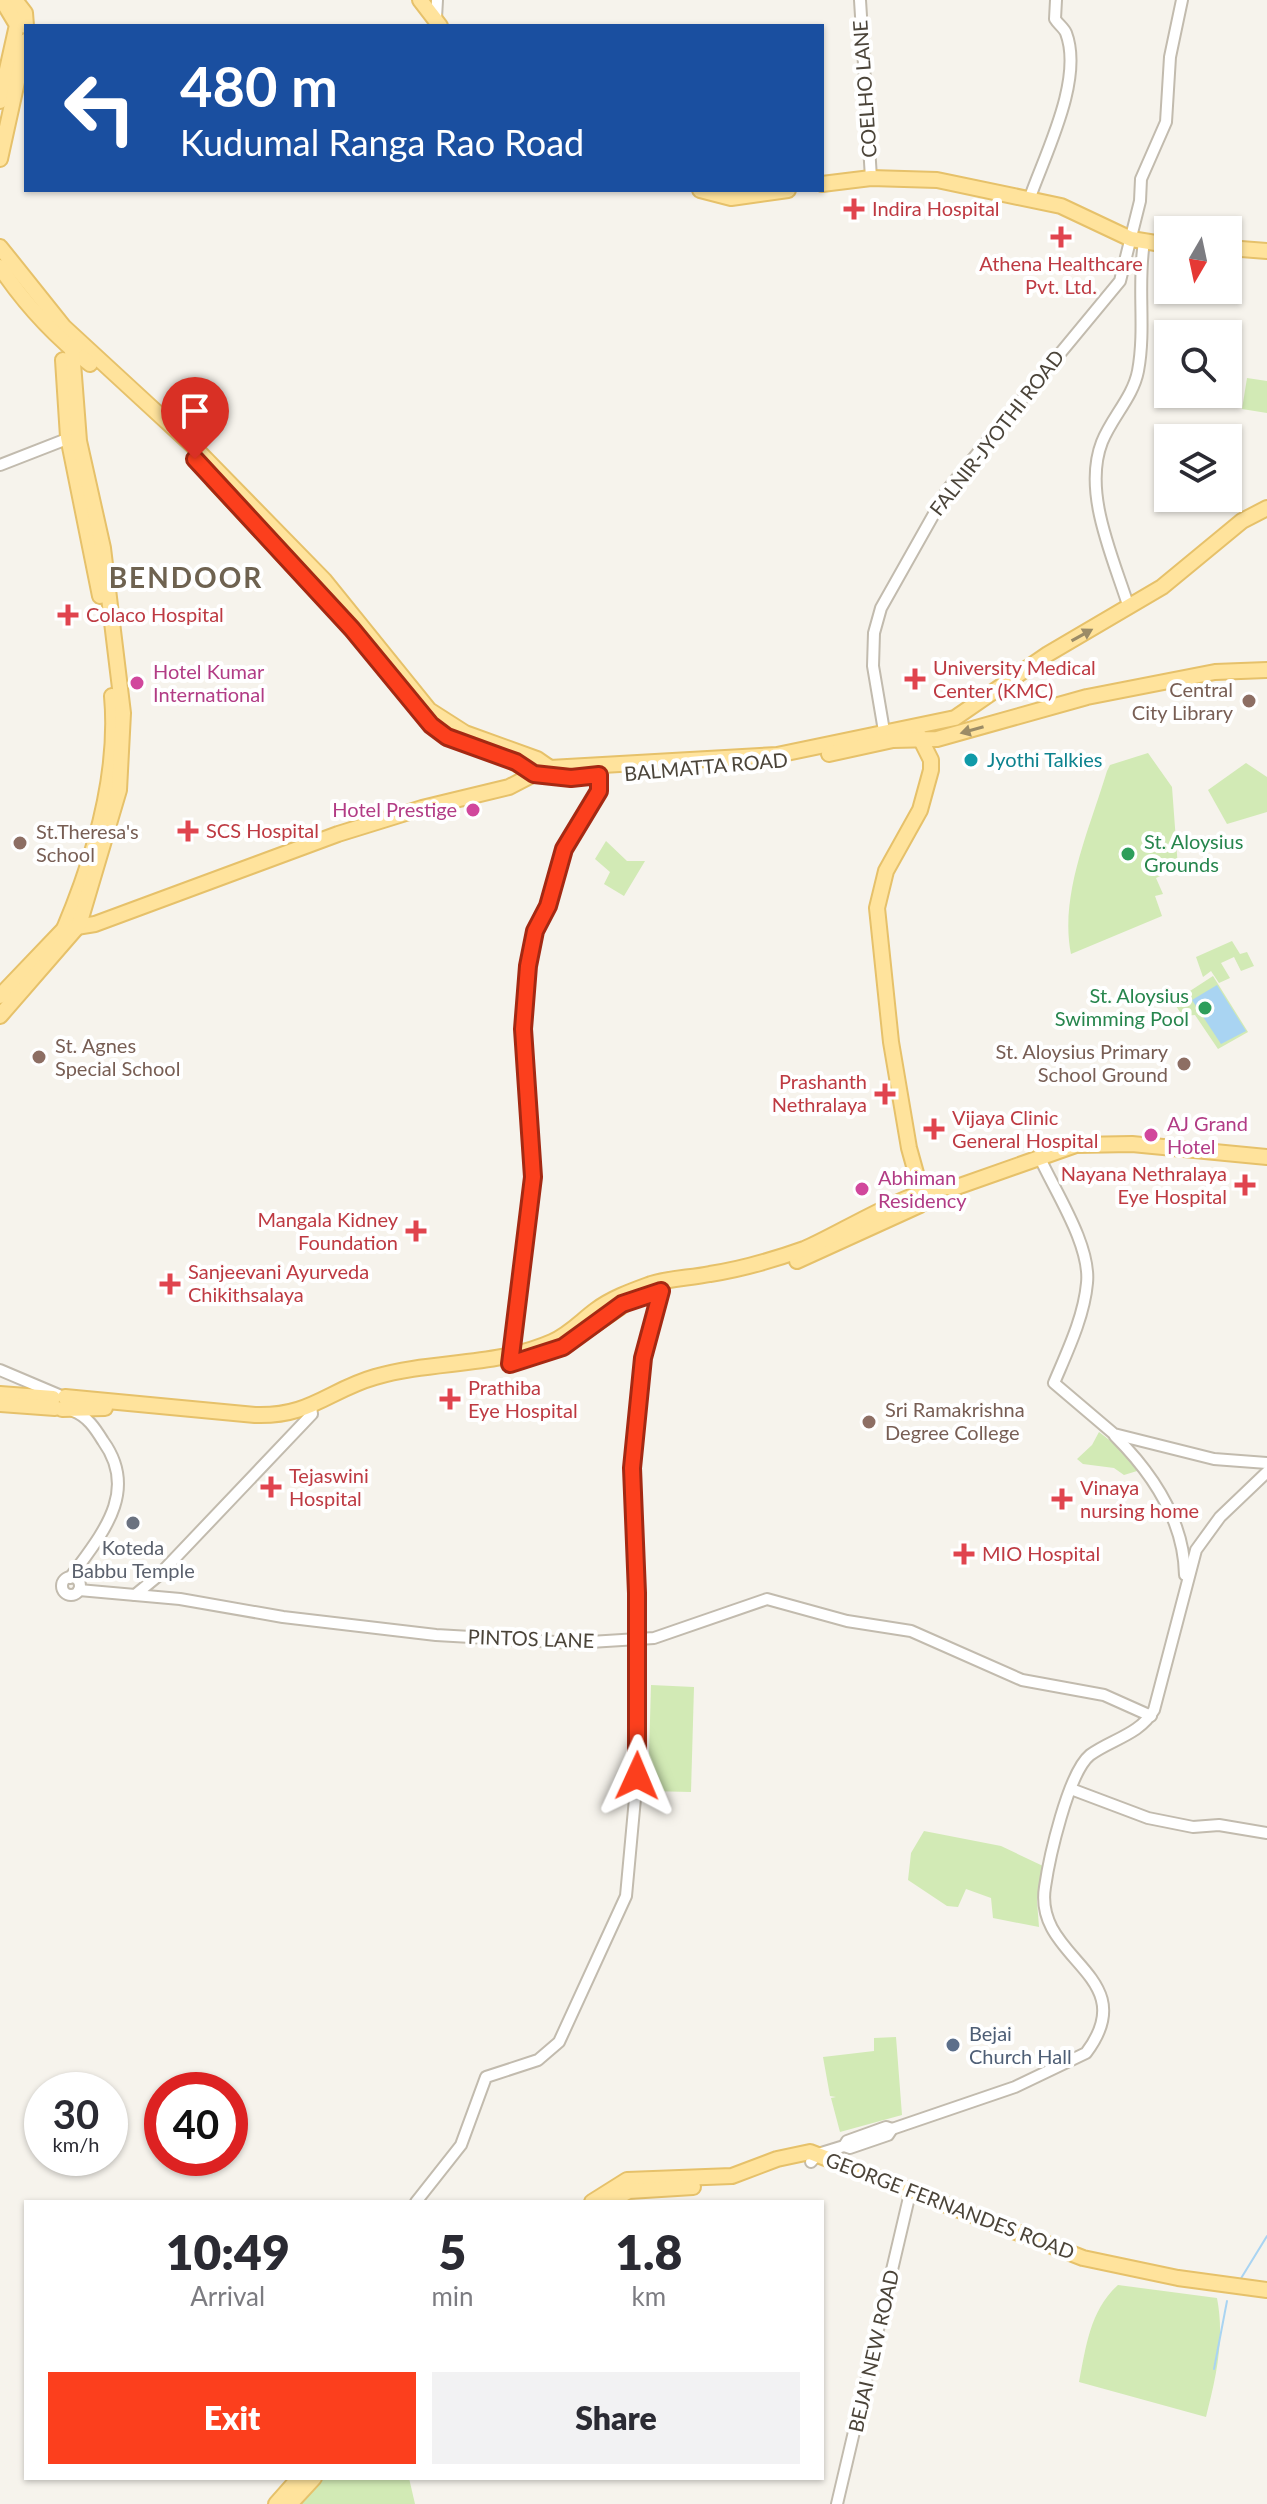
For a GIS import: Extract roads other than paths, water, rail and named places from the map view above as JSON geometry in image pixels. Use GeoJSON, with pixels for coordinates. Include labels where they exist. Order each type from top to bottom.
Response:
{"type":"FeatureCollection","features":[{"type":"Feature","properties":{"kind":"main road"},"geometry":{"type":"LineString","coordinates":[[420,0],[438,22]]}},
{"type":"Feature","properties":{"kind":"main road"},"geometry":{"type":"LineString","coordinates":[[0,101],[22,25],[11,1]]}},
{"type":"Feature","properties":{"kind":"main road"},"geometry":{"type":"LineString","coordinates":[[0,159],[24,50]]}},
{"type":"Feature","properties":{"kind":"main road"},"geometry":{"type":"LineString","coordinates":[[824,184],[871,178],[937,180],[1061,206],[1136,238],[1154,242]]}},
{"type":"Feature","properties":{"kind":"main road"},"geometry":{"type":"LineString","coordinates":[[708,192],[731,198],[774,192]]}},
{"type":"Feature","properties":{"kind":"main road"},"geometry":{"type":"LineString","coordinates":[[1136,238],[1154,237]]}},
{"type":"Feature","properties":{"kind":"main road"},"geometry":{"type":"LineString","coordinates":[[1242,243],[1267,244]]}},
{"type":"Feature","properties":{"kind":"main road"},"geometry":{"type":"LineString","coordinates":[[0,247],[72,342],[192,445],[359,620],[437,717],[465,733],[535,758],[550,768],[740,759],[816,748],[884,731],[921,730],[955,718],[1048,654],[1162,587],[1242,521],[1267,508]]}},
{"type":"Feature","properties":{"kind":"main road"},"geometry":{"type":"LineString","coordinates":[[1242,249],[1267,251]]}},
{"type":"Feature","properties":{"kind":"main road"},"geometry":{"type":"LineString","coordinates":[[0,267],[72,342],[181,442],[352,629],[431,725],[447,737],[516,762],[534,774]]}},
{"type":"Feature","properties":{"kind":"main road"},"geometry":{"type":"LineString","coordinates":[[0,1016],[78,918],[106,795],[113,712],[101,602],[62,386],[72,342]]}},
{"type":"Feature","properties":{"kind":"main road"},"geometry":{"type":"LineString","coordinates":[[937,739],[1062,704],[1215,672],[1267,670]]}},
{"type":"Feature","properties":{"kind":"main road"},"geometry":{"type":"LineString","coordinates":[[990,693],[990,708],[996,714],[1042,701],[1062,704]]}},
{"type":"Feature","properties":{"kind":"main road"},"geometry":{"type":"LineString","coordinates":[[921,730],[937,739],[941,753],[936,787],[892,875],[886,912],[895,1019],[928,1197]]}},
{"type":"Feature","properties":{"kind":"main road"},"geometry":{"type":"LineString","coordinates":[[921,730],[931,760],[931,770],[920,810],[886,871],[877,908],[887,1016],[912,1163],[928,1197]]}},
{"type":"Feature","properties":{"kind":"main road","name":"BALMATTA ROAD"},"geometry":{"type":"LineString","coordinates":[[78,918],[95,924],[338,834],[422,808],[509,787],[534,774],[571,778],[740,768],[799,760],[893,740],[921,730]]}},
{"type":"Feature","properties":{"kind":"main road"},"geometry":{"type":"LineString","coordinates":[[534,774],[535,758]]}},
{"type":"Feature","properties":{"kind":"main road"},"geometry":{"type":"LineString","coordinates":[[0,996],[78,918]]}},
{"type":"Feature","properties":{"kind":"main road"},"geometry":{"type":"LineString","coordinates":[[0,1394],[263,1422],[311,1410],[375,1383],[511,1360],[563,1347],[622,1304],[660,1287],[764,1264],[928,1197],[1076,1145],[1103,1142],[1267,1157]]}},
{"type":"Feature","properties":{"kind":"main road"},"geometry":{"type":"LineString","coordinates":[[660,1287],[785,1266],[821,1253],[928,1197]]}},
{"type":"Feature","properties":{"kind":"main road"},"geometry":{"type":"LineString","coordinates":[[0,1404],[59,1402]]}},
{"type":"Feature","properties":{"kind":"main road"},"geometry":{"type":"LineString","coordinates":[[847,2147],[849,2165]]}},
{"type":"Feature","properties":{"kind":"main road","name":"GEORGE FERNANDES ROAD"},"geometry":{"type":"LineString","coordinates":[[595,2200],[627,2180],[732,2176],[777,2159],[810,2152],[814,2158],[1083,2258],[1178,2278],[1267,2290]]}},
{"type":"Feature","properties":{"kind":"main road","name":"GEORGE FERNANDES ROAD"},"geometry":{"type":"LineString","coordinates":[[612,2200],[629,2191],[724,2186],[814,2158],[849,2165],[1069,2262],[1189,2288],[1267,2299]]}},
{"type":"Feature","properties":{"kind":"main road"},"geometry":{"type":"LineString","coordinates":[[276,2504],[297,2480]]}},
{"type":"Feature","properties":{"kind":"main road"},"geometry":{"type":"LineString","coordinates":[[290,2504],[312,2480]]}},
{"type":"Feature","properties":{"kind":"street"},"geometry":{"type":"LineString","coordinates":[[437,0],[438,22]]}},
{"type":"Feature","properties":{"kind":"street","name":"COELHO LANE"},"geometry":{"type":"LineString","coordinates":[[860,0],[871,178]]}},
{"type":"Feature","properties":{"kind":"street"},"geometry":{"type":"LineString","coordinates":[[1029,200],[1059,126],[1066,94],[1069,52],[1066,32],[1055,19],[1056,0]]}},
{"type":"Feature","properties":{"kind":"street"},"geometry":{"type":"LineString","coordinates":[[1129,608],[1097,494],[1095,468],[1102,441],[1130,394],[1138,372],[1142,323],[1136,238],[1141,179],[1166,122],[1170,57],[1182,0]]}},
{"type":"Feature","properties":{"kind":"street","name":"FALNIR-JYOTHI ROAD"},"geometry":{"type":"LineString","coordinates":[[884,731],[873,666],[874,633],[881,608],[948,489],[1120,281],[1136,238]]}},
{"type":"Feature","properties":{"kind":"street"},"geometry":{"type":"LineString","coordinates":[[0,465],[73,437]]}},
{"type":"Feature","properties":{"kind":"street"},"geometry":{"type":"LineString","coordinates":[[511,1360],[533,1177],[523,1029],[528,966],[535,931],[548,906],[564,849],[599,791],[599,775]]}},
{"type":"Feature","properties":{"kind":"street"},"geometry":{"type":"LineString","coordinates":[[1039,1156],[1085,1257],[1087,1283],[1071,1342],[1054,1383],[1114,1434],[1144,1468],[1169,1506],[1178,1528],[1186,1589]]}},
{"type":"Feature","properties":{"kind":"street"},"geometry":{"type":"LineString","coordinates":[[418,2200],[461,2145],[486,2077],[538,2060],[559,2042],[626,1896],[639,1755],[635,1695],[632,1468],[643,1358],[660,1287]]}},
{"type":"Feature","properties":{"kind":"street"},"geometry":{"type":"LineString","coordinates":[[0,1370],[59,1402]]}},
{"type":"Feature","properties":{"kind":"street"},"geometry":{"type":"LineString","coordinates":[[0,1376],[59,1402]]}},
{"type":"Feature","properties":{"kind":"street","name":"PINTOS LANE"},"geometry":{"type":"LineString","coordinates":[[59,1402],[83,1415],[109,1449],[120,1486],[113,1512],[70,1578],[78,1580],[79,1590],[436,1635],[574,1643],[654,1638],[767,1599],[847,1621],[911,1631],[1022,1680],[1104,1695],[1151,1716]]}},
{"type":"Feature","properties":{"kind":"street"},"geometry":{"type":"LineString","coordinates":[[135,1595],[158,1576],[311,1410]]}},
{"type":"Feature","properties":{"kind":"street"},"geometry":{"type":"LineString","coordinates":[[1114,1434],[1214,1459],[1267,1463]]}},
{"type":"Feature","properties":{"kind":"street"},"geometry":{"type":"LineString","coordinates":[[1245,1461],[1256,1468],[1254,1483]]}},
{"type":"Feature","properties":{"kind":"street"},"geometry":{"type":"LineString","coordinates":[[814,2158],[888,2135],[892,2129],[1015,2087],[1086,2053],[1104,2020],[1102,1995],[1092,1976],[1053,1933],[1044,1912],[1049,1864],[1071,1789],[1089,1757],[1142,1727],[1151,1716],[1203,1538],[1267,1472]]}},
{"type":"Feature","properties":{"kind":"street"},"geometry":{"type":"LineString","coordinates":[[1071,1789],[1148,1818],[1193,1827],[1219,1825],[1267,1833]]}},
{"type":"Feature","properties":{"kind":"street","name":"BEJAI NEW ROAD"},"geometry":{"type":"LineString","coordinates":[[837,2504],[898,2252],[909,2194]]}},
{"type":"Feature","properties":{"kind":"water","name":"St. Aloysius Swimming Pool"},"geometry":{"type":"Polygon","coordinates":[[[1217,985],[1246,1031],[1221,1044],[1192,1000],[1217,985]]]}},
{"type":"Feature","properties":{"kind":"waterway"},"geometry":{"type":"LineString","coordinates":[[1240,2280],[1267,2236]]}},
{"type":"Feature","properties":{"kind":"waterway"},"geometry":{"type":"LineString","coordinates":[[1214,2369],[1227,2301]]}},
{"type":"Feature","properties":{"kind":"place","name":"Indira Hospital"},"geometry":{"type":"Point","coordinates":[854,209]}},
{"type":"Feature","properties":{"kind":"place","name":"Athena Healthcare Pvt. Ltd."},"geometry":{"type":"Point","coordinates":[1061,237]}},
{"type":"Feature","properties":{"kind":"place","name":"Colaco Hospital"},"geometry":{"type":"Point","coordinates":[68,615]}},
{"type":"Feature","properties":{"kind":"place","name":"University Medical Center (KMC)"},"geometry":{"type":"Point","coordinates":[915,679]}},
{"type":"Feature","properties":{"kind":"place","name":"Hotel Kumar International"},"geometry":{"type":"Point","coordinates":[137,683]}},
{"type":"Feature","properties":{"kind":"place","name":"Central City Library"},"geometry":{"type":"Point","coordinates":[1249,701]}},
{"type":"Feature","properties":{"kind":"place","name":"Jyothi Talkies"},"geometry":{"type":"Point","coordinates":[971,760]}},
{"type":"Feature","properties":{"kind":"place","name":"Hotel Prestige"},"geometry":{"type":"Point","coordinates":[473,810]}},
{"type":"Feature","properties":{"kind":"place","name":"SCS Hospital"},"geometry":{"type":"Point","coordinates":[188,831]}},
{"type":"Feature","properties":{"kind":"place","name":"St.Theresa's School"},"geometry":{"type":"Point","coordinates":[20,843]}},
{"type":"Feature","properties":{"kind":"place","name":"St. Aloysius Grounds"},"geometry":{"type":"Point","coordinates":[1128,854]}},
{"type":"Feature","properties":{"kind":"place","name":"St. Aloysius Swimming Pool"},"geometry":{"type":"Point","coordinates":[1205,1008]}},
{"type":"Feature","properties":{"kind":"place","name":"St. Agnes Special School"},"geometry":{"type":"Point","coordinates":[39,1057]}},
{"type":"Feature","properties":{"kind":"place","name":"St. Aloysius Primary School Ground"},"geometry":{"type":"Point","coordinates":[1184,1064]}},
{"type":"Feature","properties":{"kind":"place","name":"Prashanth Nethralaya"},"geometry":{"type":"Point","coordinates":[885,1094]}},
{"type":"Feature","properties":{"kind":"place","name":"Vijaya Clinic General Hospital"},"geometry":{"type":"Point","coordinates":[934,1129]}},
{"type":"Feature","properties":{"kind":"place","name":"AJ Grand Hotel"},"geometry":{"type":"Point","coordinates":[1151,1135]}},
{"type":"Feature","properties":{"kind":"place","name":"Nayana Nethralaya Eye Hospital"},"geometry":{"type":"Point","coordinates":[1245,1185]}},
{"type":"Feature","properties":{"kind":"place","name":"Abhiman Residency"},"geometry":{"type":"Point","coordinates":[862,1189]}},
{"type":"Feature","properties":{"kind":"place","name":"Mangala Kidney Foundation"},"geometry":{"type":"Point","coordinates":[416,1231]}},
{"type":"Feature","properties":{"kind":"place","name":"Sanjeevani Ayurveda Chikithsalaya"},"geometry":{"type":"Point","coordinates":[170,1284]}},
{"type":"Feature","properties":{"kind":"place","name":"Prathiba Eye Hospital"},"geometry":{"type":"Point","coordinates":[450,1399]}},
{"type":"Feature","properties":{"kind":"place","name":"Sri Ramakrishna Degree College"},"geometry":{"type":"Point","coordinates":[869,1422]}},
{"type":"Feature","properties":{"kind":"place","name":"Tejaswini Hospital"},"geometry":{"type":"Point","coordinates":[271,1487]}},
{"type":"Feature","properties":{"kind":"place","name":"Vinaya nursing home"},"geometry":{"type":"Point","coordinates":[1062,1499]}},
{"type":"Feature","properties":{"kind":"place","name":"Koteda Babbu Temple"},"geometry":{"type":"Point","coordinates":[133,1523]}},
{"type":"Feature","properties":{"kind":"place","name":"MIO Hospital"},"geometry":{"type":"Point","coordinates":[964,1554]}},
{"type":"Feature","properties":{"kind":"place","name":"Bejai Church Hall"},"geometry":{"type":"Point","coordinates":[953,2045]}},
{"type":"Feature","properties":{"kind":"district","name":"BENDOOR"},"geometry":{"type":"Point","coordinates":[186,578]}}]}
